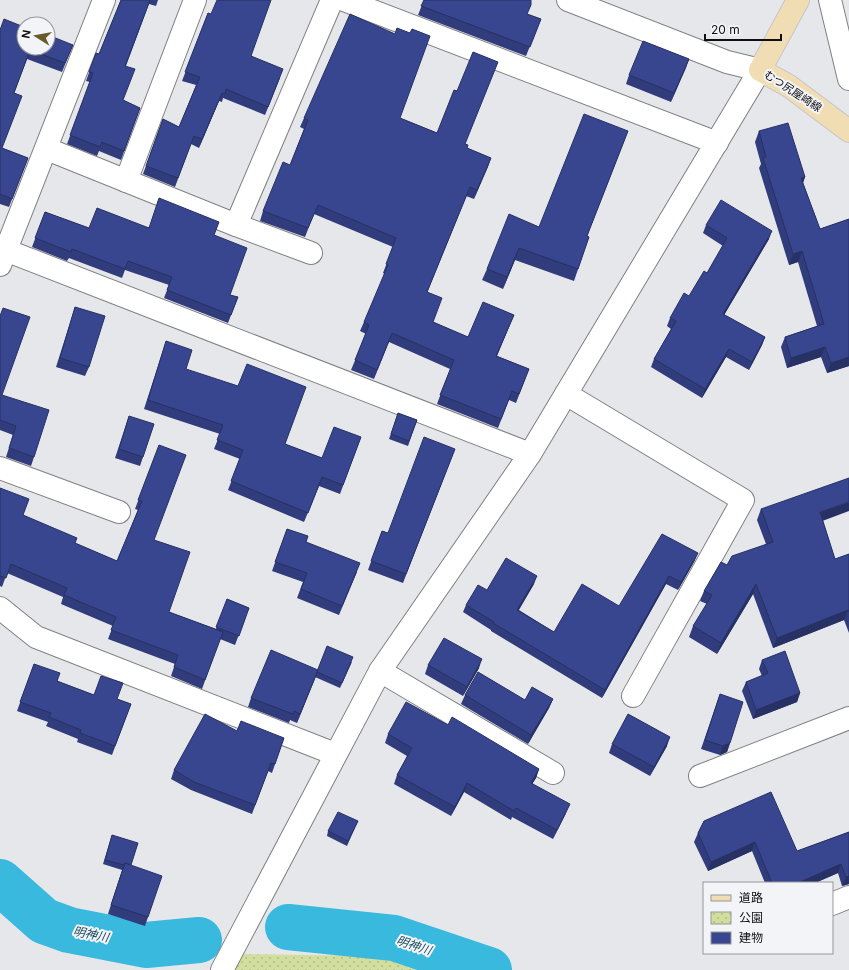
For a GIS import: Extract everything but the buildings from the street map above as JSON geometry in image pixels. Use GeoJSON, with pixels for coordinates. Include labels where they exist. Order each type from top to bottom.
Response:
{"type":"FeatureCollection","features":[{"type":"Feature","properties":{"kind":"main road","name":"むつ尻屋崎線"},"geometry":{"type":"LineString","coordinates":[[798,0],[760,70],[789,86],[849,131]]}},
{"type":"Feature","properties":{"kind":"street"},"geometry":{"type":"LineString","coordinates":[[104,0],[47,149],[2,254],[530,454]]}},
{"type":"Feature","properties":{"kind":"street"},"geometry":{"type":"LineString","coordinates":[[126,181],[195,0]]}},
{"type":"Feature","properties":{"kind":"street"},"geometry":{"type":"LineString","coordinates":[[236,225],[332,0]]}},
{"type":"Feature","properties":{"kind":"street"},"geometry":{"type":"LineString","coordinates":[[344,0],[717,143]]}},
{"type":"Feature","properties":{"kind":"street"},"geometry":{"type":"LineString","coordinates":[[222,970],[380,671],[530,454],[760,70],[727,62],[568,0]]}},
{"type":"Feature","properties":{"kind":"street"},"geometry":{"type":"LineString","coordinates":[[830,0],[849,79]]}},
{"type":"Feature","properties":{"kind":"street"},"geometry":{"type":"LineString","coordinates":[[47,149],[236,225],[311,253]]}},
{"type":"Feature","properties":{"kind":"street"},"geometry":{"type":"LineString","coordinates":[[566,394],[743,500],[633,696]]}},
{"type":"Feature","properties":{"kind":"street"},"geometry":{"type":"LineString","coordinates":[[0,468],[119,512]]}},
{"type":"Feature","properties":{"kind":"street"},"geometry":{"type":"LineString","coordinates":[[0,608],[36,637],[335,754]]}},
{"type":"Feature","properties":{"kind":"street"},"geometry":{"type":"LineString","coordinates":[[380,671],[553,773]]}},
{"type":"Feature","properties":{"kind":"street"},"geometry":{"type":"LineString","coordinates":[[700,776],[849,718]]}},
{"type":"Feature","properties":{"kind":"street"},"geometry":{"type":"LineString","coordinates":[[833,904],[849,897]]}},
{"type":"Feature","properties":{"kind":"green space"},"geometry":{"type":"Polygon","coordinates":[[[238,954],[377,956],[416,970],[232,970],[238,954]]]}},
{"type":"Feature","properties":{"kind":"waterway","name":"明神川"},"geometry":{"type":"LineString","coordinates":[[0,882],[44,921],[69,930],[146,945],[199,940]]}},
{"type":"Feature","properties":{"kind":"waterway","name":"明神川"},"geometry":{"type":"LineString","coordinates":[[288,927],[394,938],[489,970]]}}]}
